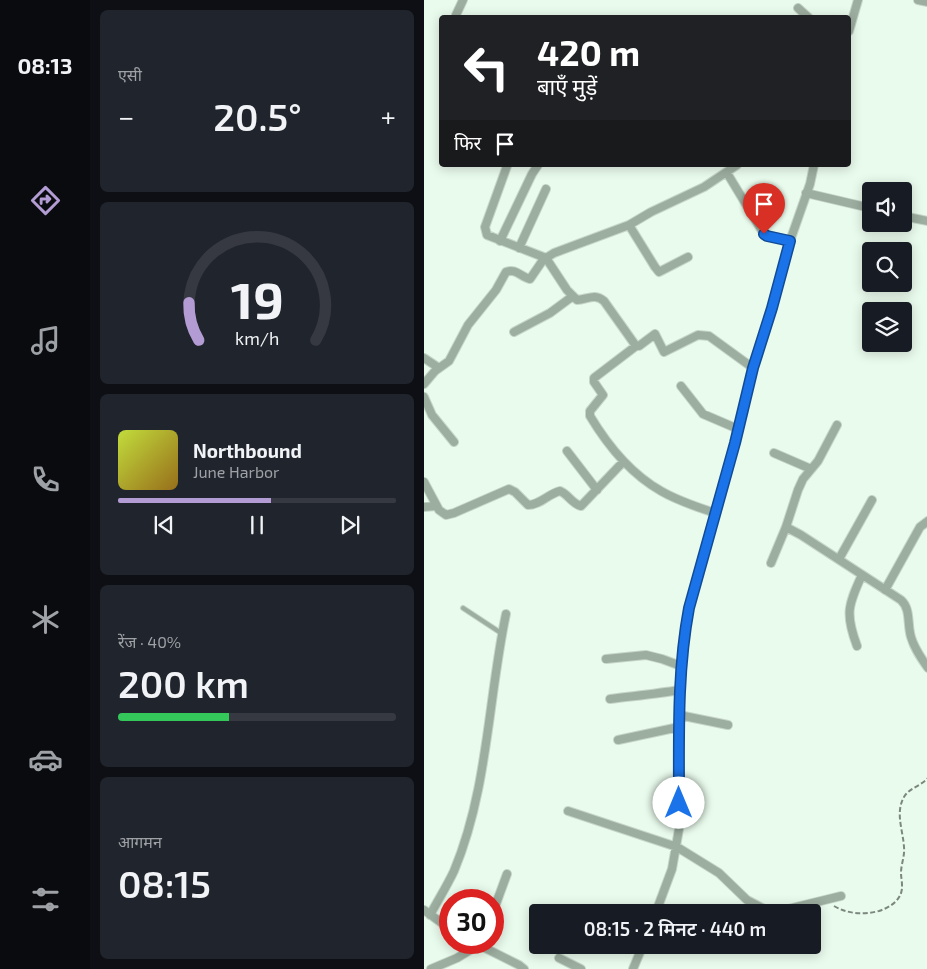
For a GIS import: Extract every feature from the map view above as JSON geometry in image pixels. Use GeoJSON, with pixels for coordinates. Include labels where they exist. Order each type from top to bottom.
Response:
{"type":"FeatureCollection","features":[{"type":"Feature","properties":{"kind":"street"},"geometry":{"type":"LineString","coordinates":[[456,15],[463,0]]}},
{"type":"Feature","properties":{"kind":"street"},"geometry":{"type":"LineString","coordinates":[[851,24],[858,0]]}},
{"type":"Feature","properties":{"kind":"street"},"geometry":{"type":"LineString","coordinates":[[918,0],[927,2]]}},
{"type":"Feature","properties":{"kind":"street"},"geometry":{"type":"LineString","coordinates":[[798,8],[806,15]]}},
{"type":"Feature","properties":{"kind":"street"},"geometry":{"type":"LineString","coordinates":[[507,167],[485,227],[487,235],[546,258],[567,290],[577,300],[584,300],[593,296],[598,297],[604,302],[636,346]]}},
{"type":"Feature","properties":{"kind":"street"},"geometry":{"type":"LineString","coordinates":[[500,241],[537,167]]}},
{"type":"Feature","properties":{"kind":"street"},"geometry":{"type":"LineString","coordinates":[[424,384],[439,368],[449,361],[468,325],[496,290],[506,272],[515,271],[530,279],[546,258],[562,250],[629,225],[651,212],[704,187],[734,167]]}},
{"type":"Feature","properties":{"kind":"street"},"geometry":{"type":"LineString","coordinates":[[659,904],[668,884],[677,847],[679,690],[689,608],[753,368],[813,167]]}},
{"type":"Feature","properties":{"kind":"street"},"geometry":{"type":"LineString","coordinates":[[727,173],[765,235],[790,241]]}},
{"type":"Feature","properties":{"kind":"street"},"geometry":{"type":"LineString","coordinates":[[519,248],[546,189]]}},
{"type":"Feature","properties":{"kind":"street"},"geometry":{"type":"LineString","coordinates":[[806,193],[862,206]]}},
{"type":"Feature","properties":{"kind":"street"},"geometry":{"type":"LineString","coordinates":[[912,218],[927,221]]}},
{"type":"Feature","properties":{"kind":"street"},"geometry":{"type":"LineString","coordinates":[[629,225],[658,272],[664,271],[688,257]]}},
{"type":"Feature","properties":{"kind":"street"},"geometry":{"type":"LineString","coordinates":[[514,332],[550,313],[573,296]]}},
{"type":"Feature","properties":{"kind":"street"},"geometry":{"type":"LineString","coordinates":[[715,513],[662,492],[646,482],[623,462],[590,415],[590,411],[603,396],[594,382],[594,378],[655,334],[664,352],[698,335],[709,336],[753,368]]}},
{"type":"Feature","properties":{"kind":"street"},"geometry":{"type":"LineString","coordinates":[[424,358],[439,368]]}},
{"type":"Feature","properties":{"kind":"street"},"geometry":{"type":"LineString","coordinates":[[681,386],[703,414],[738,429]]}},
{"type":"Feature","properties":{"kind":"street"},"geometry":{"type":"LineString","coordinates":[[424,397],[432,415],[454,442]]}},
{"type":"Feature","properties":{"kind":"street"},"geometry":{"type":"LineString","coordinates":[[771,563],[786,527],[798,490],[803,480],[818,461],[837,425]]}},
{"type":"Feature","properties":{"kind":"street"},"geometry":{"type":"LineString","coordinates":[[567,451],[597,490]]}},
{"type":"Feature","properties":{"kind":"street"},"geometry":{"type":"LineString","coordinates":[[774,453],[811,469]]}},
{"type":"Feature","properties":{"kind":"street"},"geometry":{"type":"LineString","coordinates":[[424,482],[436,506],[442,513],[450,514],[509,489],[515,492],[528,505],[533,505],[560,491],[565,493],[577,505],[581,506],[623,462]]}},
{"type":"Feature","properties":{"kind":"street"},"geometry":{"type":"LineString","coordinates":[[839,559],[872,500]]}},
{"type":"Feature","properties":{"kind":"street"},"geometry":{"type":"LineString","coordinates":[[424,507],[436,506]]}},
{"type":"Feature","properties":{"kind":"street"},"geometry":{"type":"LineString","coordinates":[[885,590],[920,527],[927,521]]}},
{"type":"Feature","properties":{"kind":"street"},"geometry":{"type":"LineString","coordinates":[[786,527],[802,534],[906,604],[908,625],[913,644],[927,668]]}},
{"type":"Feature","properties":{"kind":"street"},"geometry":{"type":"LineString","coordinates":[[857,646],[851,629],[850,606],[862,575]]}},
{"type":"Feature","properties":{"kind":"street"},"geometry":{"type":"LineString","coordinates":[[439,921],[427,912],[454,870],[470,824],[480,778],[506,614]]}},
{"type":"Feature","properties":{"kind":"street"},"geometry":{"type":"LineString","coordinates":[[606,659],[650,656],[681,666]]}},
{"type":"Feature","properties":{"kind":"street"},"geometry":{"type":"LineString","coordinates":[[610,699],[645,696],[679,690]]}},
{"type":"Feature","properties":{"kind":"street"},"geometry":{"type":"LineString","coordinates":[[679,715],[728,725]]}},
{"type":"Feature","properties":{"kind":"street"},"geometry":{"type":"LineString","coordinates":[[618,740],[679,727]]}},
{"type":"Feature","properties":{"kind":"street"},"geometry":{"type":"LineString","coordinates":[[568,811],[677,847],[719,873],[746,900],[768,911],[780,911],[841,896]]}},
{"type":"Feature","properties":{"kind":"street"},"geometry":{"type":"LineString","coordinates":[[501,889],[507,874]]}},
{"type":"Feature","properties":{"kind":"street"},"geometry":{"type":"LineString","coordinates":[[431,969],[447,963],[461,954]]}},
{"type":"Feature","properties":{"kind":"street"},"geometry":{"type":"LineString","coordinates":[[498,954],[524,969]]}},
{"type":"Feature","properties":{"kind":"street"},"geometry":{"type":"LineString","coordinates":[[633,969],[639,954]]}},
{"type":"Feature","properties":{"kind":"street"},"geometry":{"type":"LineString","coordinates":[[559,958],[581,969]]}},
{"type":"Feature","properties":{"kind":"lane"},"geometry":{"type":"LineString","coordinates":[[463,608],[502,633]]}},
{"type":"Feature","properties":{"kind":"path"},"geometry":{"type":"LineString","coordinates":[[822,901],[844,911],[861,914],[886,909],[894,904],[900,896],[903,886],[901,874],[904,845],[900,818],[904,797],[927,778]]}},
{"type":"Feature","properties":{"kind":"route"},"geometry":{"type":"LineString","coordinates":[[679,803],[679,696],[684,634],[689,608],[735,443],[753,368],[790,241],[764,234]]}}]}
